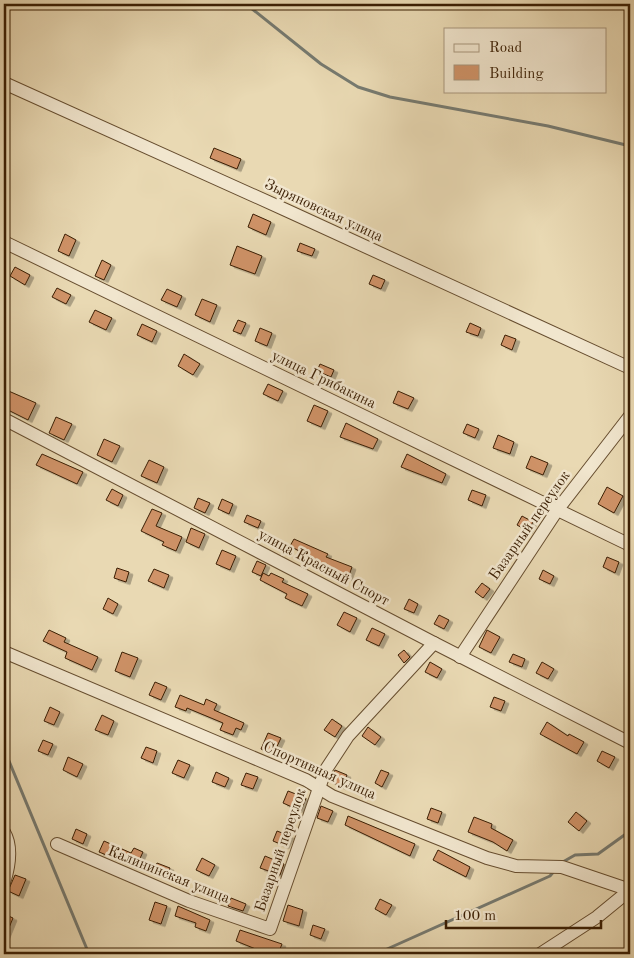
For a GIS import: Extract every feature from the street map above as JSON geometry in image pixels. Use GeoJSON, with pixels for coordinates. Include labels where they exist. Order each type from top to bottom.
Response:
{"type":"FeatureCollection","features":[{"type":"Feature","properties":{"kind":"street","name":"Зыряновская улица"},"geometry":{"type":"LineString","coordinates":[[4,83],[288,210],[630,368]]}},
{"type":"Feature","properties":{"kind":"street","name":"улица Грибакина"},"geometry":{"type":"LineString","coordinates":[[4,242],[630,544]]}},
{"type":"Feature","properties":{"kind":"street","name":"Базарный переулок"},"geometry":{"type":"LineString","coordinates":[[460,657],[558,509],[630,416]]}},
{"type":"Feature","properties":{"kind":"street","name":"улица Красный Спорт"},"geometry":{"type":"LineString","coordinates":[[4,419],[460,657],[630,743]]}},
{"type":"Feature","properties":{"kind":"street","name":"Базарный переулок"},"geometry":{"type":"LineString","coordinates":[[270,929],[325,771],[348,736],[434,643]]}},
{"type":"Feature","properties":{"kind":"street","name":"Спортивная улица"},"geometry":{"type":"LineString","coordinates":[[4,652],[98,690],[319,787],[332,796],[487,858],[516,866],[558,867],[630,890]]}},
{"type":"Feature","properties":{"kind":"street"},"geometry":{"type":"LineString","coordinates":[[4,832],[10,866],[4,883]]}},
{"type":"Feature","properties":{"kind":"street","name":"Калининская улица"},"geometry":{"type":"LineString","coordinates":[[57,844],[189,901],[270,929]]}},
{"type":"Feature","properties":{"kind":"street"},"geometry":{"type":"LineString","coordinates":[[540,954],[597,917],[630,890]]}},
{"type":"Feature","properties":{"kind":"building"},"geometry":{"type":"Polygon","coordinates":[[[214,148],[241,159],[237,169],[210,158],[214,148]]]}},
{"type":"Feature","properties":{"kind":"building"},"geometry":{"type":"Polygon","coordinates":[[[253,214],[271,222],[266,235],[248,227],[253,214]]]}},
{"type":"Feature","properties":{"kind":"building"},"geometry":{"type":"Polygon","coordinates":[[[65,234],[76,240],[69,256],[58,251],[65,234]]]}},
{"type":"Feature","properties":{"kind":"building"},"geometry":{"type":"Polygon","coordinates":[[[300,243],[315,249],[312,256],[297,251],[300,243]]]}},
{"type":"Feature","properties":{"kind":"building"},"geometry":{"type":"Polygon","coordinates":[[[237,246],[262,256],[255,274],[230,265],[237,246]]]}},
{"type":"Feature","properties":{"kind":"building"},"geometry":{"type":"Polygon","coordinates":[[[102,260],[111,265],[104,280],[95,276],[102,260]]]}},
{"type":"Feature","properties":{"kind":"building"},"geometry":{"type":"Polygon","coordinates":[[[15,267],[30,275],[25,285],[10,276],[15,267]]]}},
{"type":"Feature","properties":{"kind":"building"},"geometry":{"type":"Polygon","coordinates":[[[373,275],[385,280],[381,289],[369,284],[373,275]]]}},
{"type":"Feature","properties":{"kind":"building"},"geometry":{"type":"Polygon","coordinates":[[[57,288],[71,295],[66,304],[52,297],[57,288]]]}},
{"type":"Feature","properties":{"kind":"building"},"geometry":{"type":"Polygon","coordinates":[[[167,289],[182,296],[177,307],[161,300],[167,289]]]}},
{"type":"Feature","properties":{"kind":"building"},"geometry":{"type":"Polygon","coordinates":[[[202,299],[217,305],[210,322],[195,315],[202,299]]]}},
{"type":"Feature","properties":{"kind":"building"},"geometry":{"type":"Polygon","coordinates":[[[95,310],[112,318],[106,330],[89,322],[95,310]]]}},
{"type":"Feature","properties":{"kind":"building"},"geometry":{"type":"Polygon","coordinates":[[[238,320],[246,323],[241,334],[233,331],[238,320]]]}},
{"type":"Feature","properties":{"kind":"building"},"geometry":{"type":"Polygon","coordinates":[[[470,323],[481,328],[478,336],[466,332],[470,323]]]}},
{"type":"Feature","properties":{"kind":"building"},"geometry":{"type":"Polygon","coordinates":[[[142,324],[157,331],[152,342],[137,335],[142,324]]]}},
{"type":"Feature","properties":{"kind":"building"},"geometry":{"type":"Polygon","coordinates":[[[260,328],[272,333],[267,346],[255,341],[260,328]]]}},
{"type":"Feature","properties":{"kind":"building"},"geometry":{"type":"Polygon","coordinates":[[[505,335],[516,339],[512,350],[501,345],[505,335]]]}},
{"type":"Feature","properties":{"kind":"building"},"geometry":{"type":"Polygon","coordinates":[[[184,354],[200,364],[193,375],[178,366],[184,354]]]}},
{"type":"Feature","properties":{"kind":"building"},"geometry":{"type":"Polygon","coordinates":[[[320,364],[334,370],[331,377],[317,371],[320,364]]]}},
{"type":"Feature","properties":{"kind":"building"},"geometry":{"type":"Polygon","coordinates":[[[268,384],[283,391],[278,401],[263,394],[268,384]]]}},
{"type":"Feature","properties":{"kind":"building"},"geometry":{"type":"Polygon","coordinates":[[[4,389],[36,403],[28,420],[4,408],[4,389]]]}},
{"type":"Feature","properties":{"kind":"building"},"geometry":{"type":"Polygon","coordinates":[[[398,391],[414,398],[408,409],[393,403],[398,391]]]}},
{"type":"Feature","properties":{"kind":"building"},"geometry":{"type":"Polygon","coordinates":[[[314,405],[328,411],[321,427],[307,421],[314,405]]]}},
{"type":"Feature","properties":{"kind":"building"},"geometry":{"type":"Polygon","coordinates":[[[56,417],[72,424],[64,440],[49,433],[56,417]]]}},
{"type":"Feature","properties":{"kind":"building"},"geometry":{"type":"Polygon","coordinates":[[[346,423],[378,439],[373,449],[340,437],[346,423]]]}},
{"type":"Feature","properties":{"kind":"building"},"geometry":{"type":"Polygon","coordinates":[[[467,424],[479,429],[475,438],[463,433],[467,424]]]}},
{"type":"Feature","properties":{"kind":"building"},"geometry":{"type":"Polygon","coordinates":[[[498,435],[514,442],[510,454],[493,448],[498,435]]]}},
{"type":"Feature","properties":{"kind":"building"},"geometry":{"type":"Polygon","coordinates":[[[104,439],[120,446],[112,462],[97,455],[104,439]]]}},
{"type":"Feature","properties":{"kind":"building"},"geometry":{"type":"Polygon","coordinates":[[[42,454],[83,472],[77,484],[36,465],[42,454]]]}},
{"type":"Feature","properties":{"kind":"building"},"geometry":{"type":"Polygon","coordinates":[[[407,454],[446,474],[442,483],[401,467],[407,454]]]}},
{"type":"Feature","properties":{"kind":"building"},"geometry":{"type":"Polygon","coordinates":[[[531,456],[548,463],[543,475],[526,468],[531,456]]]}},
{"type":"Feature","properties":{"kind":"building"},"geometry":{"type":"Polygon","coordinates":[[[149,460],[164,467],[157,483],[141,476],[149,460]]]}},
{"type":"Feature","properties":{"kind":"building"},"geometry":{"type":"Polygon","coordinates":[[[607,487],[623,496],[614,513],[598,504],[607,487]]]}},
{"type":"Feature","properties":{"kind":"building"},"geometry":{"type":"Polygon","coordinates":[[[112,489],[123,495],[118,506],[106,500],[112,489]]]}},
{"type":"Feature","properties":{"kind":"building"},"geometry":{"type":"Polygon","coordinates":[[[472,490],[486,495],[482,506],[468,500],[472,490]]]}},
{"type":"Feature","properties":{"kind":"building"},"geometry":{"type":"Polygon","coordinates":[[[198,498],[210,503],[205,513],[194,508],[198,498]]]}},
{"type":"Feature","properties":{"kind":"building"},"geometry":{"type":"Polygon","coordinates":[[[222,499],[233,504],[229,514],[218,509],[222,499]]]}},
{"type":"Feature","properties":{"kind":"building"},"geometry":{"type":"Polygon","coordinates":[[[152,509],[162,513],[156,526],[182,537],[176,551],[162,545],[164,542],[141,531],[152,509]]]}},
{"type":"Feature","properties":{"kind":"building"},"geometry":{"type":"Polygon","coordinates":[[[247,515],[261,521],[258,528],[244,522],[247,515]]]}},
{"type":"Feature","properties":{"kind":"building"},"geometry":{"type":"Polygon","coordinates":[[[522,516],[533,522],[528,531],[517,525],[522,516]]]}},
{"type":"Feature","properties":{"kind":"building"},"geometry":{"type":"Polygon","coordinates":[[[191,528],[205,534],[199,548],[186,542],[191,528]]]}},
{"type":"Feature","properties":{"kind":"building"},"geometry":{"type":"Polygon","coordinates":[[[294,539],[328,554],[326,557],[352,567],[348,578],[290,546],[294,539]]]}},
{"type":"Feature","properties":{"kind":"building"},"geometry":{"type":"Polygon","coordinates":[[[222,550],[236,556],[230,570],[216,564],[222,550]]]}},
{"type":"Feature","properties":{"kind":"building"},"geometry":{"type":"Polygon","coordinates":[[[607,557],[619,562],[615,573],[603,567],[607,557]]]}},
{"type":"Feature","properties":{"kind":"building"},"geometry":{"type":"Polygon","coordinates":[[[257,561],[266,565],[261,576],[252,572],[257,561]]]}},
{"type":"Feature","properties":{"kind":"building"},"geometry":{"type":"Polygon","coordinates":[[[117,568],[129,572],[126,582],[114,578],[117,568]]]}},
{"type":"Feature","properties":{"kind":"building"},"geometry":{"type":"Polygon","coordinates":[[[154,569],[169,575],[164,588],[148,581],[154,569]]]}},
{"type":"Feature","properties":{"kind":"building"},"geometry":{"type":"Polygon","coordinates":[[[543,570],[554,576],[550,584],[539,579],[543,570]]]}},
{"type":"Feature","properties":{"kind":"building"},"geometry":{"type":"Polygon","coordinates":[[[263,573],[269,576],[271,573],[284,579],[282,582],[308,594],[302,606],[285,598],[287,594],[260,580],[263,573]]]}},
{"type":"Feature","properties":{"kind":"building"},"geometry":{"type":"Polygon","coordinates":[[[482,583],[490,589],[483,598],[475,592],[482,583]]]}},
{"type":"Feature","properties":{"kind":"building"},"geometry":{"type":"Polygon","coordinates":[[[108,598],[118,604],[113,614],[103,609],[108,598]]]}},
{"type":"Feature","properties":{"kind":"building"},"geometry":{"type":"Polygon","coordinates":[[[409,599],[418,604],[414,613],[404,609],[409,599]]]}},
{"type":"Feature","properties":{"kind":"building"},"geometry":{"type":"Polygon","coordinates":[[[344,612],[357,618],[350,632],[337,625],[344,612]]]}},
{"type":"Feature","properties":{"kind":"building"},"geometry":{"type":"Polygon","coordinates":[[[439,615],[449,620],[444,629],[434,624],[439,615]]]}},
{"type":"Feature","properties":{"kind":"building"},"geometry":{"type":"Polygon","coordinates":[[[372,628],[385,634],[379,646],[366,640],[372,628]]]}},
{"type":"Feature","properties":{"kind":"building"},"geometry":{"type":"Polygon","coordinates":[[[49,630],[66,638],[64,642],[98,657],[92,670],[65,658],[67,652],[43,641],[49,630]]]}},
{"type":"Feature","properties":{"kind":"building"},"geometry":{"type":"Polygon","coordinates":[[[487,630],[500,637],[491,653],[479,647],[487,630]]]}},
{"type":"Feature","properties":{"kind":"building"},"geometry":{"type":"Polygon","coordinates":[[[404,650],[410,657],[404,663],[398,655],[404,650]]]}},
{"type":"Feature","properties":{"kind":"building"},"geometry":{"type":"Polygon","coordinates":[[[122,652],[138,658],[130,677],[115,671],[122,652]]]}},
{"type":"Feature","properties":{"kind":"building"},"geometry":{"type":"Polygon","coordinates":[[[513,654],[525,659],[522,667],[509,662],[513,654]]]}},
{"type":"Feature","properties":{"kind":"building"},"geometry":{"type":"Polygon","coordinates":[[[430,662],[442,669],[437,678],[425,672],[430,662]]]}},
{"type":"Feature","properties":{"kind":"building"},"geometry":{"type":"Polygon","coordinates":[[[542,662],[554,669],[548,679],[536,673],[542,662]]]}},
{"type":"Feature","properties":{"kind":"building"},"geometry":{"type":"Polygon","coordinates":[[[155,682],[167,687],[161,700],[149,695],[155,682]]]}},
{"type":"Feature","properties":{"kind":"building"},"geometry":{"type":"Polygon","coordinates":[[[180,695],[204,705],[206,699],[217,704],[214,710],[244,723],[241,730],[236,728],[233,735],[220,730],[223,723],[187,708],[186,711],[175,707],[180,695]]]}},
{"type":"Feature","properties":{"kind":"building"},"geometry":{"type":"Polygon","coordinates":[[[494,697],[505,701],[501,711],[490,707],[494,697]]]}},
{"type":"Feature","properties":{"kind":"building"},"geometry":{"type":"Polygon","coordinates":[[[50,707],[60,712],[54,725],[44,721],[50,707]]]}},
{"type":"Feature","properties":{"kind":"building"},"geometry":{"type":"Polygon","coordinates":[[[102,715],[114,721],[108,735],[95,730],[102,715]]]}},
{"type":"Feature","properties":{"kind":"building"},"geometry":{"type":"Polygon","coordinates":[[[332,719],[342,726],[335,737],[324,730],[332,719]]]}},
{"type":"Feature","properties":{"kind":"building"},"geometry":{"type":"Polygon","coordinates":[[[547,722],[568,736],[569,734],[584,742],[577,754],[540,734],[547,722]]]}},
{"type":"Feature","properties":{"kind":"building"},"geometry":{"type":"Polygon","coordinates":[[[368,727],[381,737],[375,745],[362,736],[368,727]]]}},
{"type":"Feature","properties":{"kind":"building"},"geometry":{"type":"Polygon","coordinates":[[[268,733],[281,738],[273,755],[261,749],[268,733]]]}},
{"type":"Feature","properties":{"kind":"building"},"geometry":{"type":"Polygon","coordinates":[[[43,740],[53,744],[48,755],[38,751],[43,740]]]}},
{"type":"Feature","properties":{"kind":"building"},"geometry":{"type":"Polygon","coordinates":[[[146,747],[157,751],[153,763],[141,758],[146,747]]]}},
{"type":"Feature","properties":{"kind":"building"},"geometry":{"type":"Polygon","coordinates":[[[602,751],[615,757],[609,768],[597,761],[602,751]]]}},
{"type":"Feature","properties":{"kind":"building"},"geometry":{"type":"Polygon","coordinates":[[[68,757],[83,764],[77,777],[63,770],[68,757]]]}},
{"type":"Feature","properties":{"kind":"building"},"geometry":{"type":"Polygon","coordinates":[[[178,760],[190,765],[184,778],[172,773],[178,760]]]}},
{"type":"Feature","properties":{"kind":"building"},"geometry":{"type":"Polygon","coordinates":[[[335,770],[347,775],[342,787],[330,781],[335,770]]]}},
{"type":"Feature","properties":{"kind":"building"},"geometry":{"type":"Polygon","coordinates":[[[381,770],[389,773],[382,787],[375,783],[381,770]]]}},
{"type":"Feature","properties":{"kind":"building"},"geometry":{"type":"Polygon","coordinates":[[[216,772],[229,778],[225,787],[212,782],[216,772]]]}},
{"type":"Feature","properties":{"kind":"building"},"geometry":{"type":"Polygon","coordinates":[[[246,773],[258,777],[253,789],[241,785],[246,773]]]}},
{"type":"Feature","properties":{"kind":"building"},"geometry":{"type":"Polygon","coordinates":[[[288,791],[306,798],[301,811],[283,803],[288,791]]]}},
{"type":"Feature","properties":{"kind":"building"},"geometry":{"type":"Polygon","coordinates":[[[321,806],[333,811],[328,822],[317,818],[321,806]]]}},
{"type":"Feature","properties":{"kind":"building"},"geometry":{"type":"Polygon","coordinates":[[[431,808],[442,812],[438,823],[427,819],[431,808]]]}},
{"type":"Feature","properties":{"kind":"building"},"geometry":{"type":"Polygon","coordinates":[[[576,812],[587,821],[579,831],[568,822],[576,812]]]}},
{"type":"Feature","properties":{"kind":"building"},"geometry":{"type":"Polygon","coordinates":[[[348,816],[415,844],[410,856],[345,825],[348,816]]]}},
{"type":"Feature","properties":{"kind":"building"},"geometry":{"type":"Polygon","coordinates":[[[474,817],[492,824],[491,828],[513,840],[507,851],[493,842],[468,832],[474,817]]]}},
{"type":"Feature","properties":{"kind":"building"},"geometry":{"type":"Polygon","coordinates":[[[76,829],[87,834],[83,844],[72,839],[76,829]]]}},
{"type":"Feature","properties":{"kind":"building"},"geometry":{"type":"Polygon","coordinates":[[[277,831],[290,836],[285,846],[273,841],[277,831]]]}},
{"type":"Feature","properties":{"kind":"building"},"geometry":{"type":"Polygon","coordinates":[[[104,841],[131,853],[134,848],[143,852],[136,867],[99,852],[104,841]]]}},
{"type":"Feature","properties":{"kind":"building"},"geometry":{"type":"Polygon","coordinates":[[[438,850],[470,867],[466,877],[433,860],[438,850]]]}},
{"type":"Feature","properties":{"kind":"building"},"geometry":{"type":"Polygon","coordinates":[[[265,856],[284,864],[280,875],[260,868],[265,856]]]}},
{"type":"Feature","properties":{"kind":"building"},"geometry":{"type":"Polygon","coordinates":[[[202,858],[215,865],[209,876],[196,870],[202,858]]]}},
{"type":"Feature","properties":{"kind":"building"},"geometry":{"type":"Polygon","coordinates":[[[157,863],[170,868],[166,879],[153,873],[157,863]]]}},
{"type":"Feature","properties":{"kind":"building"},"geometry":{"type":"Polygon","coordinates":[[[15,875],[26,879],[19,896],[8,891],[15,875]]]}},
{"type":"Feature","properties":{"kind":"building"},"geometry":{"type":"Polygon","coordinates":[[[231,898],[246,904],[243,911],[228,906],[231,898]]]}},
{"type":"Feature","properties":{"kind":"building"},"geometry":{"type":"Polygon","coordinates":[[[380,899],[392,905],[386,915],[375,909],[380,899]]]}},
{"type":"Feature","properties":{"kind":"building"},"geometry":{"type":"Polygon","coordinates":[[[155,902],[167,906],[161,924],[149,920],[155,902]]]}},
{"type":"Feature","properties":{"kind":"building"},"geometry":{"type":"Polygon","coordinates":[[[288,905],[303,910],[299,926],[283,921],[288,905]]]}},
{"type":"Feature","properties":{"kind":"building"},"geometry":{"type":"Polygon","coordinates":[[[178,906],[210,920],[206,931],[195,927],[196,923],[175,916],[178,906]]]}},
{"type":"Feature","properties":{"kind":"building"},"geometry":{"type":"Polygon","coordinates":[[[4,914],[13,918],[4,940],[4,914]]]}},
{"type":"Feature","properties":{"kind":"building"},"geometry":{"type":"Polygon","coordinates":[[[313,925],[325,929],[321,939],[310,935],[313,925]]]}},
{"type":"Feature","properties":{"kind":"building"},"geometry":{"type":"Polygon","coordinates":[[[240,930],[282,944],[278,954],[268,954],[236,941],[240,930]]]}},
{"type":"Feature","properties":{"kind":"waterway"},"geometry":{"type":"LineString","coordinates":[[246,4],[321,64],[358,87],[390,97],[548,126],[630,146]]}},
{"type":"Feature","properties":{"kind":"waterway"},"geometry":{"type":"LineString","coordinates":[[4,749],[89,954]]}},
{"type":"Feature","properties":{"kind":"waterway"},"geometry":{"type":"LineString","coordinates":[[561,863],[575,855],[598,854],[630,831]]}},
{"type":"Feature","properties":{"kind":"waterway"},"geometry":{"type":"LineString","coordinates":[[376,954],[550,876],[555,870]]}}]}
